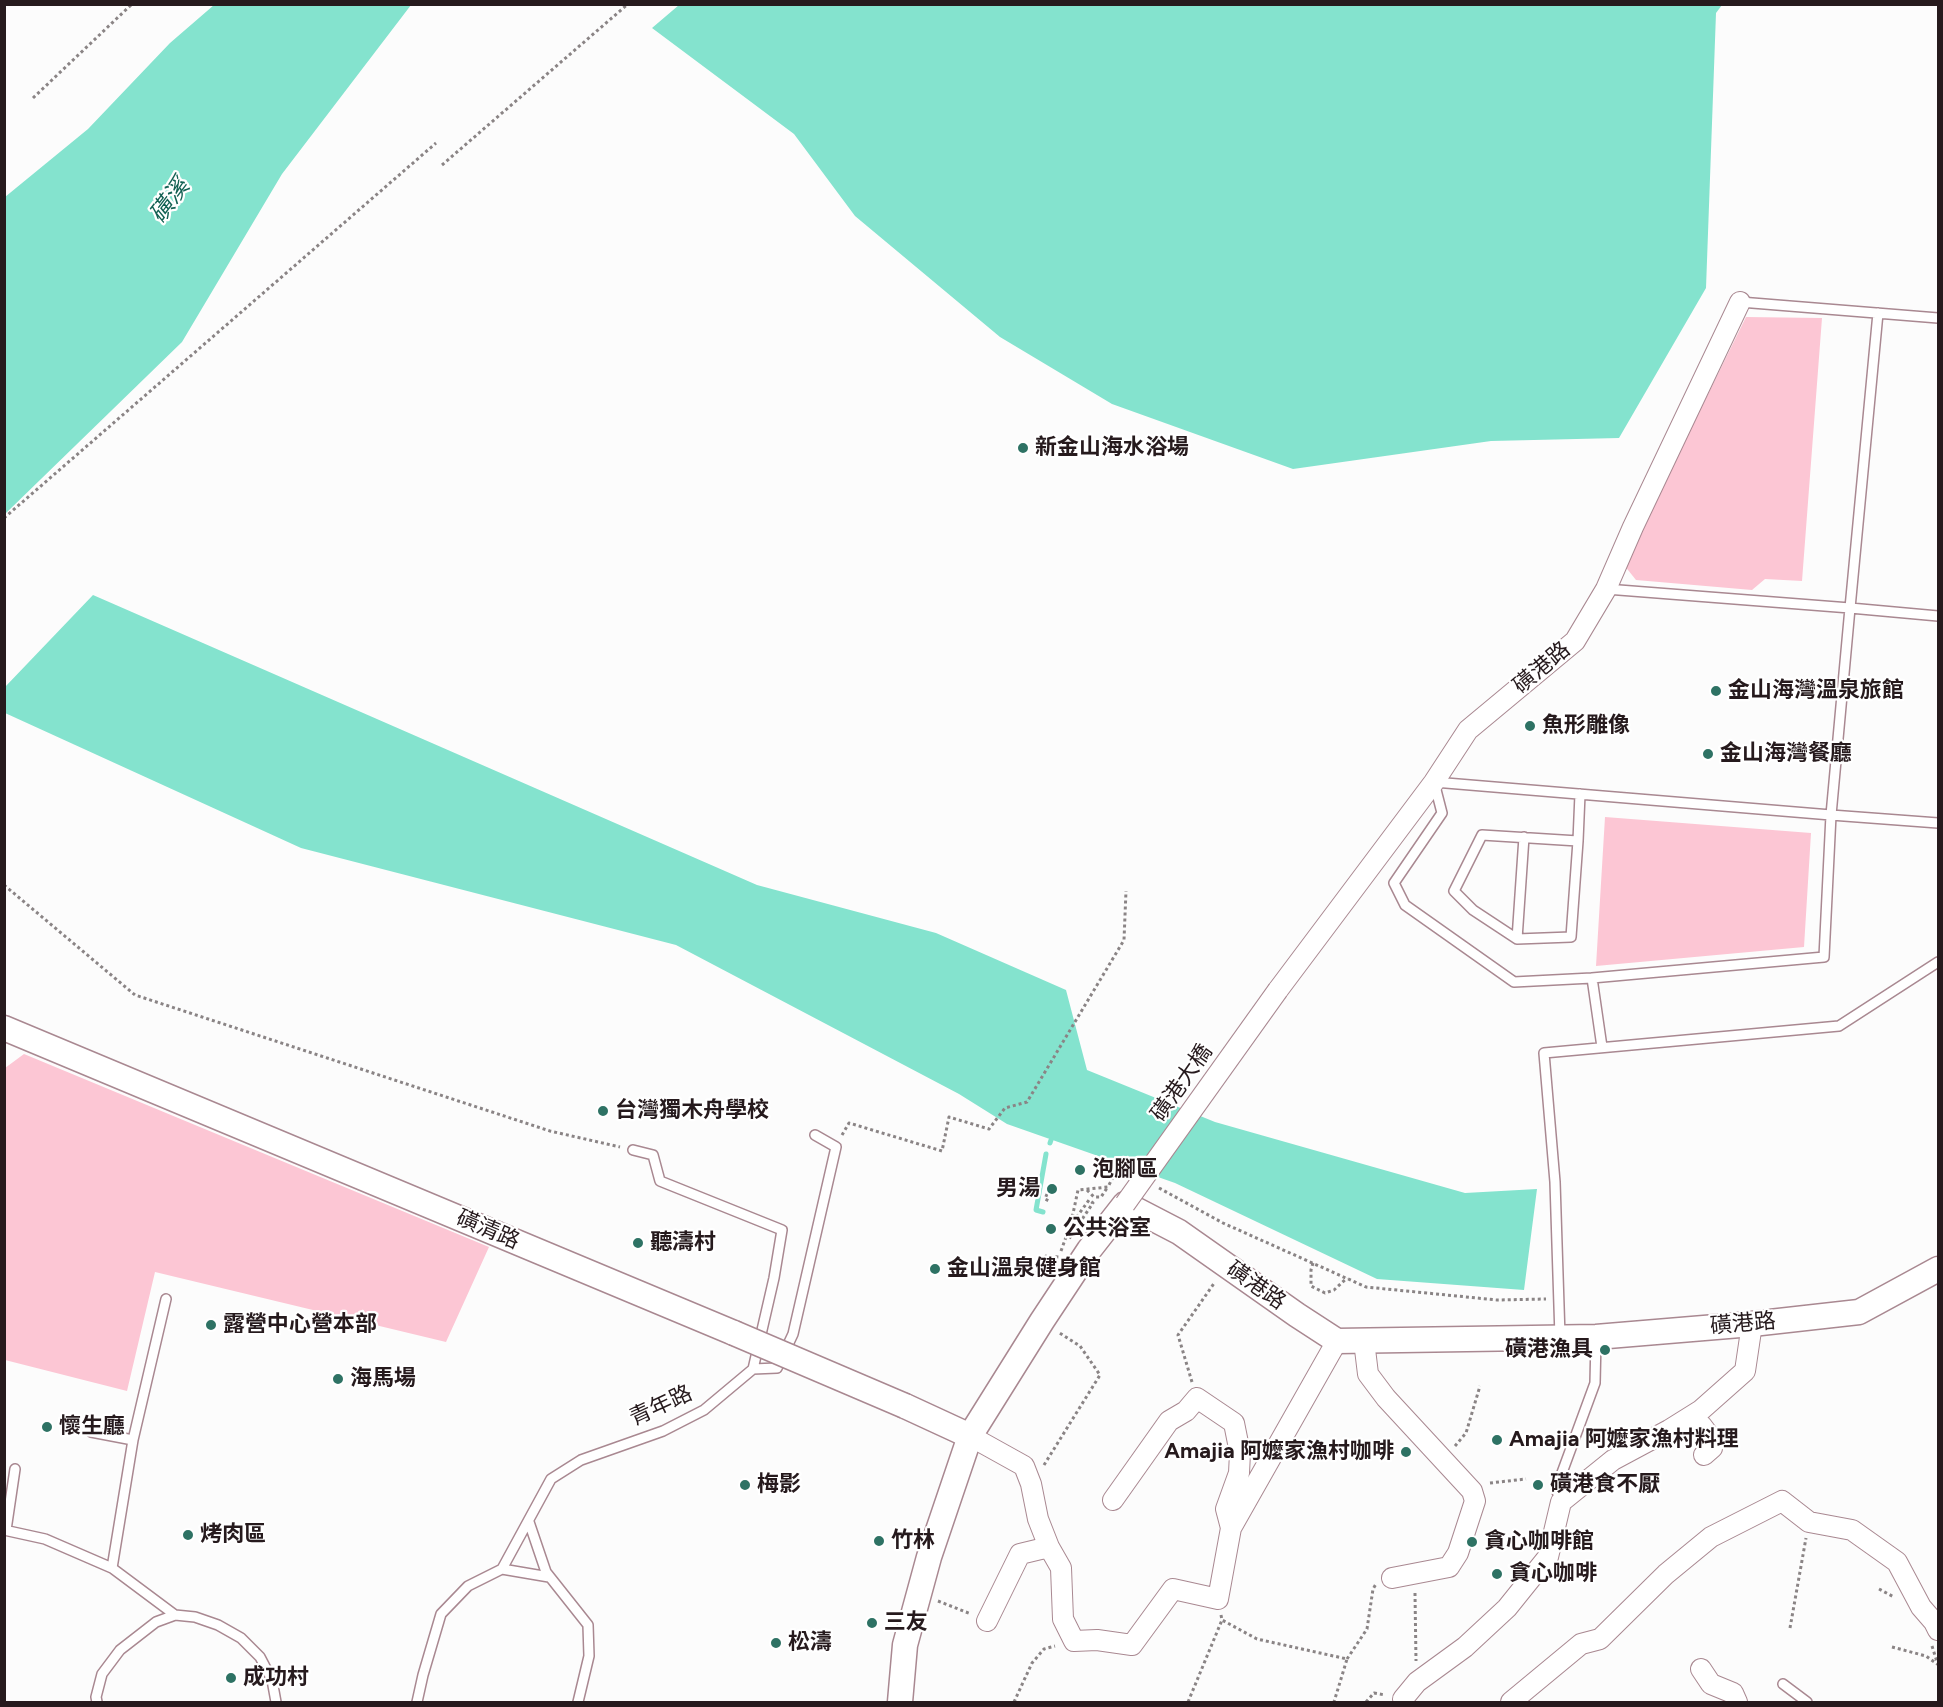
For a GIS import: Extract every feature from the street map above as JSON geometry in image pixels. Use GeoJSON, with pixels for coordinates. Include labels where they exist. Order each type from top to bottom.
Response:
{"type":"FeatureCollection","features":[{"type":"Feature","properties":{"kind":"street","name":"磺港路"},"geometry":{"type":"LineString","coordinates":[[1278,990],[1434,782],[1468,730],[1575,641],[1606,589],[1740,302]]}},
{"type":"Feature","properties":{"kind":"street","name":"磺港大橋"},"geometry":{"type":"LineString","coordinates":[[1125,1204],[1278,990]]}},
{"type":"Feature","properties":{"kind":"street","name":"磺清路"},"geometry":{"type":"LineString","coordinates":[[8,1032],[734,1334],[970,1436]]}},
{"type":"Feature","properties":{"kind":"street","name":"磺港路"},"geometry":{"type":"LineString","coordinates":[[1125,1204],[1179,1232],[1337,1341],[1596,1336],[1752,1324],[1859,1312],[1938,1269]]}},
{"type":"Feature","properties":{"kind":"street"},"geometry":{"type":"LineString","coordinates":[[900,1702],[905,1645],[929,1557],[970,1436],[1089,1250],[1125,1204]]}},
{"type":"Feature","properties":{"kind":"street"},"geometry":{"type":"LineString","coordinates":[[1403,1699],[1417,1682],[1465,1647],[1507,1608],[1548,1557],[1561,1502],[1612,1460],[1701,1410],[1745,1371],[1752,1324]]}},
{"type":"Feature","properties":{"kind":"street"},"geometry":{"type":"LineString","coordinates":[[970,1436],[1024,1466],[1032,1484],[1038,1519],[1048,1547],[1061,1568],[1063,1619],[1074,1641],[1097,1640],[1132,1645],[1173,1589],[1218,1599],[1231,1528],[1337,1341]]}},
{"type":"Feature","properties":{"kind":"street"},"geometry":{"type":"LineString","coordinates":[[1364,1341],[1368,1374],[1386,1398],[1472,1491],[1475,1501],[1458,1553],[1449,1567],[1392,1578]]}},
{"type":"Feature","properties":{"kind":"street"},"geometry":{"type":"LineString","coordinates":[[1113,1500],[1169,1421],[1186,1411],[1197,1398],[1234,1423],[1240,1453],[1239,1473],[1226,1509],[1231,1528]]}},
{"type":"Feature","properties":{"kind":"street"},"geometry":{"type":"LineString","coordinates":[[1669,1430],[1702,1426],[1711,1438],[1712,1448],[1704,1455]]}},
{"type":"Feature","properties":{"kind":"street"},"geometry":{"type":"LineString","coordinates":[[1511,1702],[1581,1644],[1600,1639],[1665,1574],[1712,1537],[1782,1501],[1809,1522],[1852,1530],[1897,1562],[1921,1607],[1938,1630]]}},
{"type":"Feature","properties":{"kind":"street"},"geometry":{"type":"LineString","coordinates":[[987,1621],[1020,1554],[1048,1547]]}},
{"type":"Feature","properties":{"kind":"street"},"geometry":{"type":"LineString","coordinates":[[1701,1669],[1711,1684],[1733,1694],[1737,1702]]}},
{"type":"Feature","properties":{"kind":"lane"},"geometry":{"type":"LineString","coordinates":[[1740,302],[1938,318]]}},
{"type":"Feature","properties":{"kind":"lane"},"geometry":{"type":"LineString","coordinates":[[1878,313],[1831,815],[1824,957],[1592,978],[1514,982],[1405,905],[1394,883],[1442,813],[1434,782],[1580,795],[1831,815],[1938,823]]}},
{"type":"Feature","properties":{"kind":"lane"},"geometry":{"type":"LineString","coordinates":[[1606,589],[1938,616]]}},
{"type":"Feature","properties":{"kind":"lane"},"geometry":{"type":"LineString","coordinates":[[1578,841],[1482,835],[1454,891],[1473,910],[1517,939],[1571,936],[1578,841],[1580,795]]}},
{"type":"Feature","properties":{"kind":"lane"},"geometry":{"type":"LineString","coordinates":[[1517,939],[1524,837]]}},
{"type":"Feature","properties":{"kind":"lane"},"geometry":{"type":"LineString","coordinates":[[1560,1337],[1555,1182],[1544,1053],[1839,1026],[1938,962]]}},
{"type":"Feature","properties":{"kind":"lane"},"geometry":{"type":"LineString","coordinates":[[1592,978],[1602,1047]]}},
{"type":"Feature","properties":{"kind":"lane"},"geometry":{"type":"LineString","coordinates":[[815,1135],[836,1147]]}},
{"type":"Feature","properties":{"kind":"lane","name":"青年路"},"geometry":{"type":"LineString","coordinates":[[502,1569],[530,1522],[551,1479],[581,1460],[663,1431],[704,1410],[753,1369],[777,1368],[793,1334],[836,1147]]}},
{"type":"Feature","properties":{"kind":"lane"},"geometry":{"type":"LineString","coordinates":[[633,1150],[653,1155],[660,1181],[782,1230],[774,1278],[753,1369]]}},
{"type":"Feature","properties":{"kind":"lane"},"geometry":{"type":"LineString","coordinates":[[112,1568],[133,1440],[166,1299]]}},
{"type":"Feature","properties":{"kind":"lane"},"geometry":{"type":"LineString","coordinates":[[1561,1502],[1556,1489],[1595,1383],[1596,1336]]}},
{"type":"Feature","properties":{"kind":"lane"},"geometry":{"type":"LineString","coordinates":[[91,1432],[133,1440]]}},
{"type":"Feature","properties":{"kind":"lane"},"geometry":{"type":"LineString","coordinates":[[15,1469],[5,1530],[45,1539],[112,1568],[174,1615]]}},
{"type":"Feature","properties":{"kind":"lane"},"geometry":{"type":"LineString","coordinates":[[530,1522],[549,1577],[588,1625],[590,1656],[578,1702]]}},
{"type":"Feature","properties":{"kind":"lane"},"geometry":{"type":"LineString","coordinates":[[417,1702],[441,1614],[468,1586],[502,1569],[549,1577]]}},
{"type":"Feature","properties":{"kind":"lane"},"geometry":{"type":"LineString","coordinates":[[97,1702],[96,1697],[102,1674],[120,1650],[156,1622],[174,1615],[195,1617],[218,1625],[241,1638],[260,1657],[272,1680],[276,1702]]}},
{"type":"Feature","properties":{"kind":"lane"},"geometry":{"type":"LineString","coordinates":[[1783,1684],[1807,1702]]}},
{"type":"Feature","properties":{"kind":"path"},"geometry":{"type":"LineString","coordinates":[[33,98],[132,4]]}},
{"type":"Feature","properties":{"kind":"path"},"geometry":{"type":"LineString","coordinates":[[442,165],[628,4]]}},
{"type":"Feature","properties":{"kind":"path"},"geometry":{"type":"LineString","coordinates":[[4,518],[436,142]]}},
{"type":"Feature","properties":{"kind":"path"},"geometry":{"type":"LineString","coordinates":[[4,885],[135,995],[550,1131],[633,1150]]}},
{"type":"Feature","properties":{"kind":"path"},"geometry":{"type":"LineString","coordinates":[[836,1147],[849,1123],[942,1151],[948,1117],[989,1129],[1005,1108],[1027,1102],[1124,940],[1126,891]]}},
{"type":"Feature","properties":{"kind":"path"},"geometry":{"type":"LineString","coordinates":[[1087,1190],[1094,1197],[1101,1197],[1115,1173],[1126,1175]]}},
{"type":"Feature","properties":{"kind":"path"},"geometry":{"type":"LineString","coordinates":[[1154,1186],[1223,1223],[1366,1287],[1497,1300],[1558,1299]]}},
{"type":"Feature","properties":{"kind":"path"},"geometry":{"type":"LineString","coordinates":[[1036,1274],[1046,1256],[1058,1258],[1071,1223],[1078,1190],[1108,1187]]}},
{"type":"Feature","properties":{"kind":"path"},"geometry":{"type":"LineString","coordinates":[[1047,1194],[1045,1198],[1049,1201]]}},
{"type":"Feature","properties":{"kind":"path"},"geometry":{"type":"LineString","coordinates":[[1071,1223],[1089,1200],[1094,1203],[1070,1237],[1075,1240]]}},
{"type":"Feature","properties":{"kind":"path"},"geometry":{"type":"LineString","coordinates":[[1313,1263],[1311,1286],[1325,1293],[1334,1290],[1347,1278]]}},
{"type":"Feature","properties":{"kind":"path"},"geometry":{"type":"LineString","coordinates":[[1197,1398],[1178,1335],[1226,1266]]}},
{"type":"Feature","properties":{"kind":"path"},"geometry":{"type":"LineString","coordinates":[[1032,1484],[1100,1376],[1080,1346],[1042,1321]]}},
{"type":"Feature","properties":{"kind":"path"},"geometry":{"type":"LineString","coordinates":[[1443,1458],[1466,1433],[1480,1386]]}},
{"type":"Feature","properties":{"kind":"path"},"geometry":{"type":"LineString","coordinates":[[1472,1491],[1483,1484],[1526,1479]]}},
{"type":"Feature","properties":{"kind":"path"},"geometry":{"type":"LineString","coordinates":[[1790,1628],[1809,1522]]}},
{"type":"Feature","properties":{"kind":"path"},"geometry":{"type":"LineString","coordinates":[[1417,1682],[1415,1594],[1419,1574]]}},
{"type":"Feature","properties":{"kind":"path"},"geometry":{"type":"LineString","coordinates":[[1334,1702],[1347,1659],[1367,1629],[1373,1589],[1378,1581],[1392,1578]]}},
{"type":"Feature","properties":{"kind":"path"},"geometry":{"type":"LineString","coordinates":[[919,1594],[987,1621]]}},
{"type":"Feature","properties":{"kind":"path"},"geometry":{"type":"LineString","coordinates":[[1188,1702],[1222,1620],[1218,1599]]}},
{"type":"Feature","properties":{"kind":"path"},"geometry":{"type":"LineString","coordinates":[[1222,1620],[1257,1639],[1347,1659]]}},
{"type":"Feature","properties":{"kind":"path"},"geometry":{"type":"LineString","coordinates":[[1014,1702],[1032,1663],[1044,1649],[1074,1641]]}},
{"type":"Feature","properties":{"kind":"path"},"geometry":{"type":"LineString","coordinates":[[1892,1647],[1926,1656],[1938,1665]]}},
{"type":"Feature","properties":{"kind":"shaded area"},"geometry":{"type":"Polygon","coordinates":[[[1746,317],[1822,318],[1802,581],[1765,579],[1752,590],[1636,580],[1624,565],[1746,317]]]}},
{"type":"Feature","properties":{"kind":"shaded area"},"geometry":{"type":"Polygon","coordinates":[[[1605,817],[1811,833],[1804,947],[1596,966],[1605,817]]]}},
{"type":"Feature","properties":{"kind":"shaded area"},"geometry":{"type":"Polygon","coordinates":[[[24,1054],[489,1247],[446,1342],[155,1272],[127,1391],[5,1360],[5,1068],[24,1054]]]}},
{"type":"Feature","properties":{"kind":"water","name":"磺溪"},"geometry":{"type":"Polygon","coordinates":[[[214,5],[411,5],[282,174],[182,342],[5,514],[5,197],[88,129],[170,43],[214,5]]]}},
{"type":"Feature","properties":{"kind":"water"},"geometry":{"type":"Polygon","coordinates":[[[679,5],[1722,5],[1716,13],[1706,288],[1619,438],[1491,441],[1293,469],[1112,404],[1000,337],[855,216],[794,134],[652,28],[679,5]]]}},
{"type":"Feature","properties":{"kind":"water"},"geometry":{"type":"Polygon","coordinates":[[[93,595],[757,885],[936,933],[1066,990],[1087,1070],[1215,1122],[1465,1193],[1537,1189],[1524,1290],[1377,1279],[1175,1183],[1007,1124],[959,1094],[676,945],[301,848],[5,713],[5,687],[93,595]]]}},
{"type":"Feature","properties":{"kind":"waterway"},"geometry":{"type":"LineString","coordinates":[[1043,1212],[1036,1210],[1046,1154]]}},
{"type":"Feature","properties":{"kind":"place","name":"新金山海水浴場"},"geometry":{"type":"Point","coordinates":[1023,448]}},
{"type":"Feature","properties":{"kind":"place","name":"金山海灣溫泉旅館"},"geometry":{"type":"Point","coordinates":[1716,691]}},
{"type":"Feature","properties":{"kind":"place","name":"魚形雕像"},"geometry":{"type":"Point","coordinates":[1530,726]}},
{"type":"Feature","properties":{"kind":"place","name":"金山海灣餐廳"},"geometry":{"type":"Point","coordinates":[1708,754]}},
{"type":"Feature","properties":{"kind":"place","name":"台灣獨木舟學校"},"geometry":{"type":"Point","coordinates":[603,1111]}},
{"type":"Feature","properties":{"kind":"place","name":"泡腳區"},"geometry":{"type":"Point","coordinates":[1080,1170]}},
{"type":"Feature","properties":{"kind":"place","name":"男湯"},"geometry":{"type":"Point","coordinates":[1052,1189]}},
{"type":"Feature","properties":{"kind":"place","name":"公共浴室"},"geometry":{"type":"Point","coordinates":[1051,1229]}},
{"type":"Feature","properties":{"kind":"place","name":"聽濤村"},"geometry":{"type":"Point","coordinates":[638,1243]}},
{"type":"Feature","properties":{"kind":"place","name":"金山溫泉健身館"},"geometry":{"type":"Point","coordinates":[935,1269]}},
{"type":"Feature","properties":{"kind":"place","name":"露營中心營本部"},"geometry":{"type":"Point","coordinates":[211,1325]}},
{"type":"Feature","properties":{"kind":"place","name":"磺港漁具"},"geometry":{"type":"Point","coordinates":[1605,1350]}},
{"type":"Feature","properties":{"kind":"place","name":"海馬場"},"geometry":{"type":"Point","coordinates":[338,1379]}},
{"type":"Feature","properties":{"kind":"place","name":"懷生廳"},"geometry":{"type":"Point","coordinates":[47,1427]}},
{"type":"Feature","properties":{"kind":"place","name":"Amajia 阿嬤家漁村料理"},"geometry":{"type":"Point","coordinates":[1497,1440]}},
{"type":"Feature","properties":{"kind":"place","name":"Amajia 阿嬤家漁村咖啡"},"geometry":{"type":"Point","coordinates":[1406,1452]}},
{"type":"Feature","properties":{"kind":"place","name":"梅影"},"geometry":{"type":"Point","coordinates":[745,1485]}},
{"type":"Feature","properties":{"kind":"place","name":"磺港食不厭"},"geometry":{"type":"Point","coordinates":[1538,1485]}},
{"type":"Feature","properties":{"kind":"place","name":"烤肉區"},"geometry":{"type":"Point","coordinates":[188,1535]}},
{"type":"Feature","properties":{"kind":"place","name":"竹林"},"geometry":{"type":"Point","coordinates":[879,1541]}},
{"type":"Feature","properties":{"kind":"place","name":"貪心咖啡館"},"geometry":{"type":"Point","coordinates":[1472,1542]}},
{"type":"Feature","properties":{"kind":"place","name":"貪心咖啡"},"geometry":{"type":"Point","coordinates":[1497,1574]}},
{"type":"Feature","properties":{"kind":"place","name":"三友"},"geometry":{"type":"Point","coordinates":[872,1623]}},
{"type":"Feature","properties":{"kind":"place","name":"松濤"},"geometry":{"type":"Point","coordinates":[776,1643]}},
{"type":"Feature","properties":{"kind":"place","name":"成功村"},"geometry":{"type":"Point","coordinates":[231,1678]}}]}
